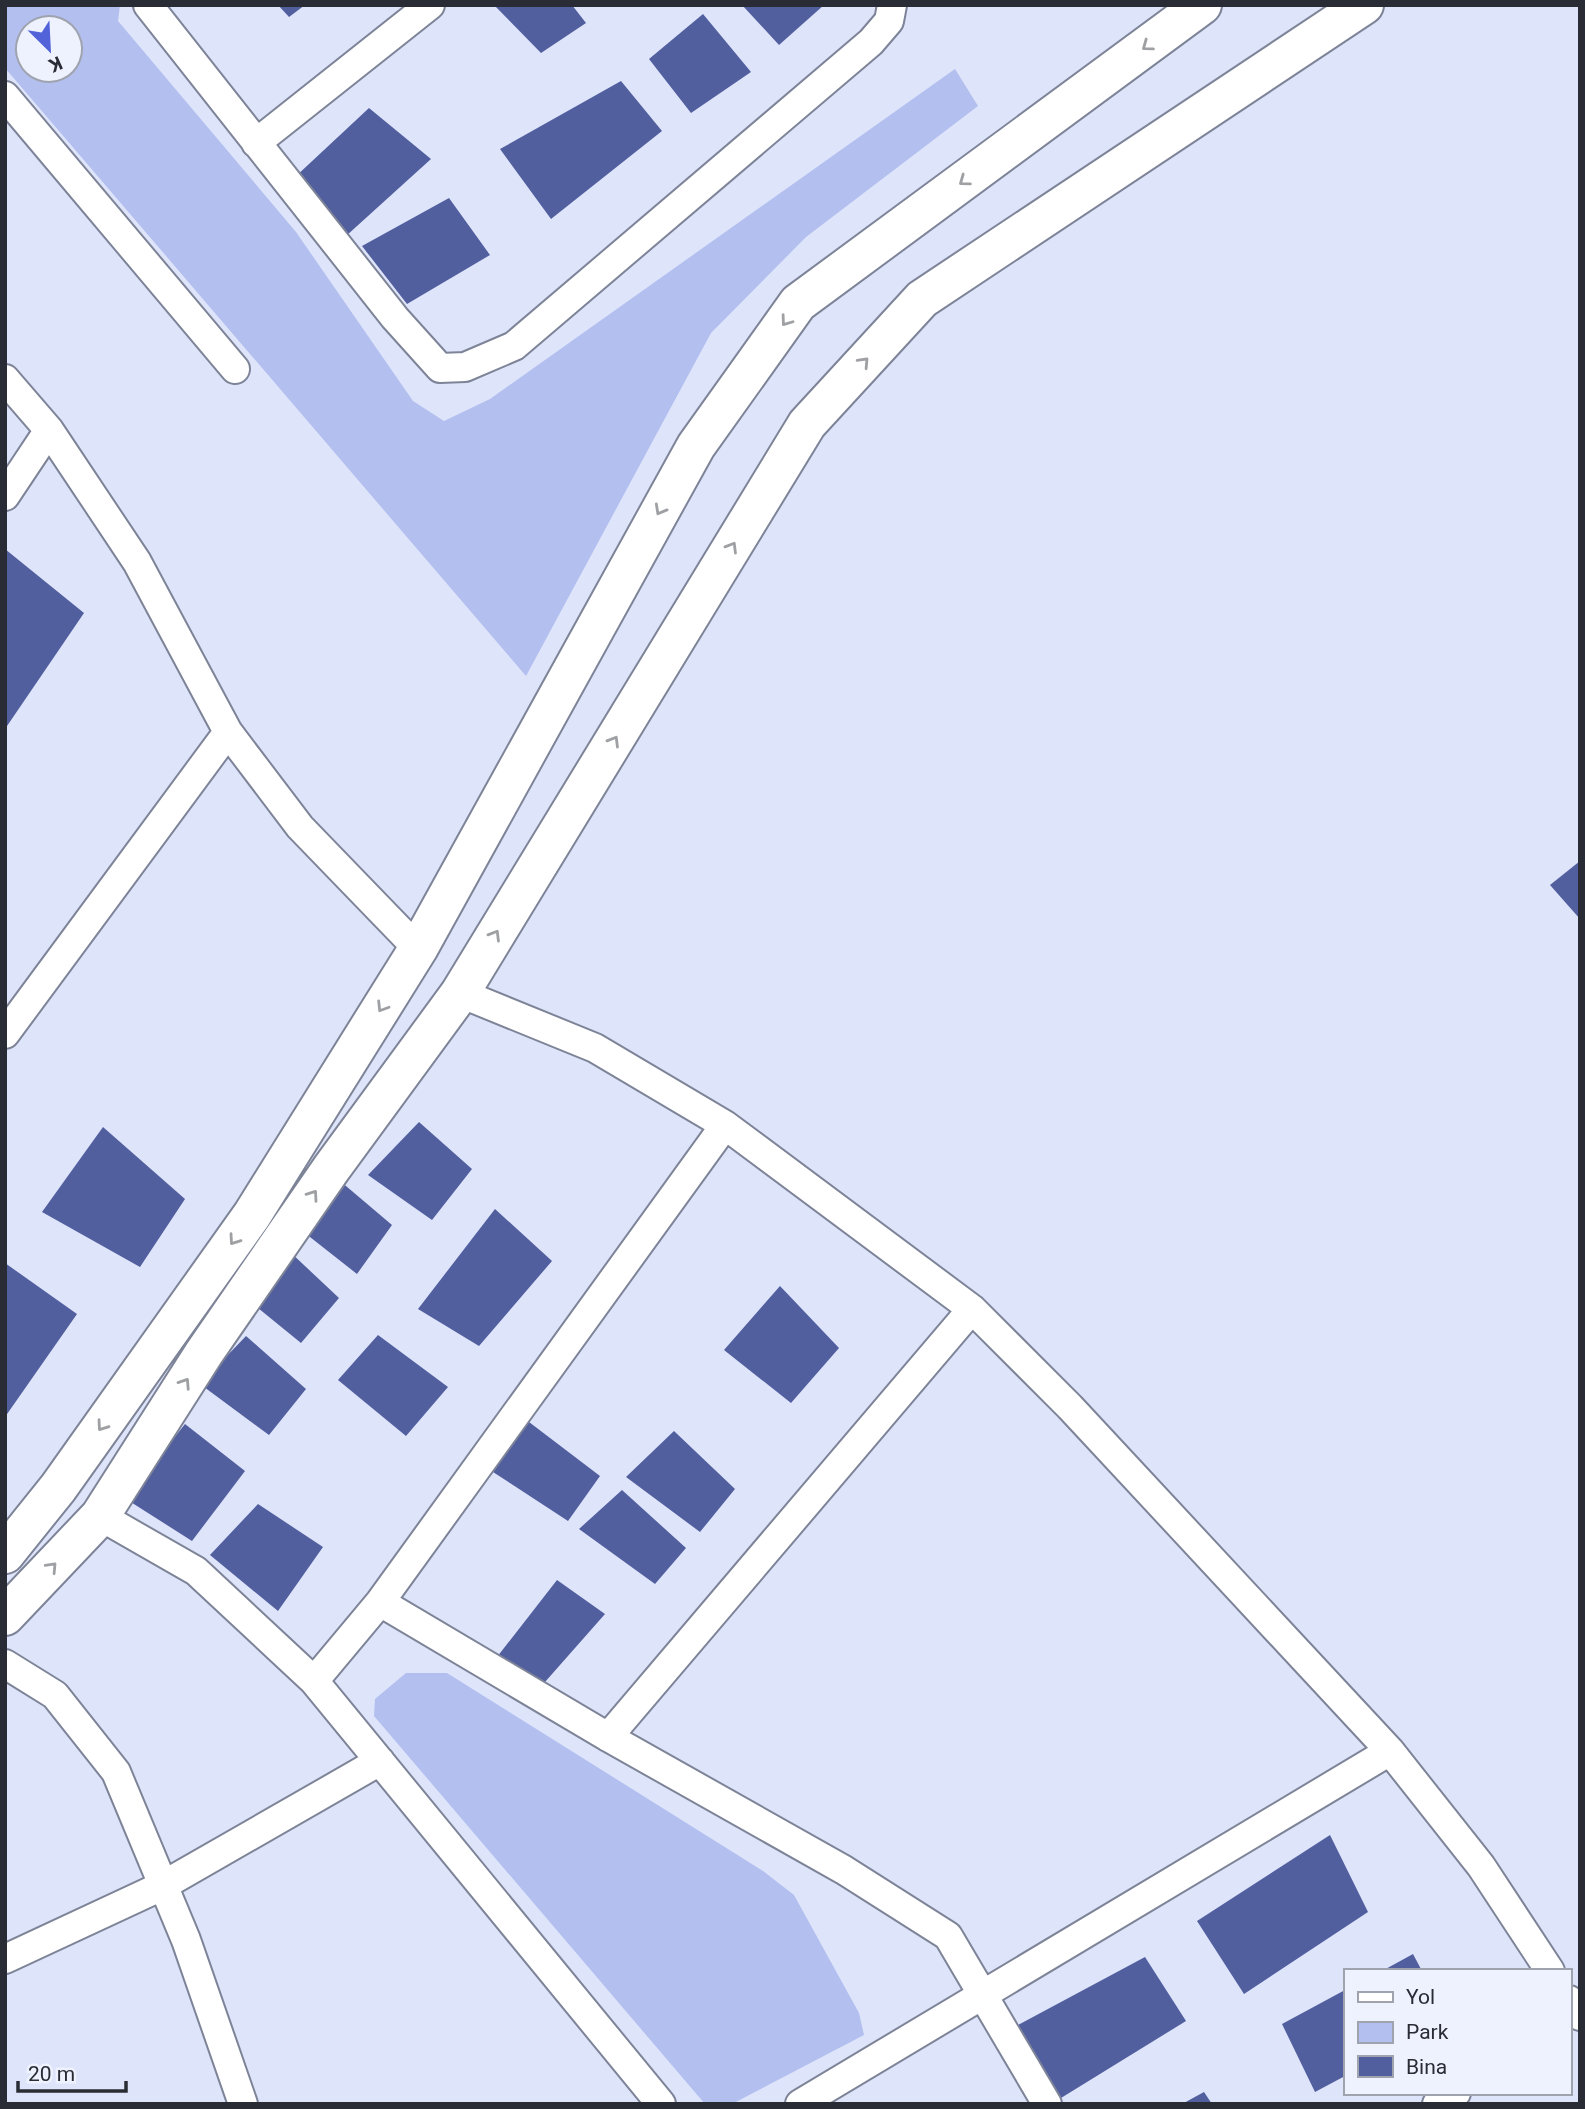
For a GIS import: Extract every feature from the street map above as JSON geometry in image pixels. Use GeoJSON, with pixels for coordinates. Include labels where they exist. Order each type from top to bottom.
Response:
{"type":"FeatureCollection","features":[{"type":"Feature","properties":{"kind":"street"},"geometry":{"type":"LineString","coordinates":[[148,5],[395,318],[440,368],[465,367],[514,346],[871,42],[889,21],[892,5]]}},
{"type":"Feature","properties":{"kind":"street"},"geometry":{"type":"LineString","coordinates":[[256,143],[430,5]]}},
{"type":"Feature","properties":{"kind":"street"},"geometry":{"type":"LineString","coordinates":[[5,1554],[58,1488],[251,1215],[418,949],[696,446],[798,303],[1202,5]]}},
{"type":"Feature","properties":{"kind":"street"},"geometry":{"type":"LineString","coordinates":[[5,1616],[100,1516],[205,1353],[299,1215],[460,993],[807,424],[922,299],[1364,5]]}},
{"type":"Feature","properties":{"kind":"street"},"geometry":{"type":"LineString","coordinates":[[5,97],[235,369]]}},
{"type":"Feature","properties":{"kind":"street"},"geometry":{"type":"LineString","coordinates":[[5,379],[49,430],[137,562],[228,732],[300,827],[418,949]]}},
{"type":"Feature","properties":{"kind":"street"},"geometry":{"type":"LineString","coordinates":[[5,496],[49,430]]}},
{"type":"Feature","properties":{"kind":"street"},"geometry":{"type":"LineString","coordinates":[[5,1034],[228,732]]}},
{"type":"Feature","properties":{"kind":"street"},"geometry":{"type":"LineString","coordinates":[[460,993],[595,1048],[725,1125],[972,1309],[1070,1407],[1390,1751],[1481,1866],[1549,1969]]}},
{"type":"Feature","properties":{"kind":"street"},"geometry":{"type":"LineString","coordinates":[[314,1681],[380,1602],[725,1125]]}},
{"type":"Feature","properties":{"kind":"street"},"geometry":{"type":"LineString","coordinates":[[608,1737],[972,1309]]}},
{"type":"Feature","properties":{"kind":"street"},"geometry":{"type":"LineString","coordinates":[[100,1516],[196,1571],[314,1681],[661,2104]]}},
{"type":"Feature","properties":{"kind":"street"},"geometry":{"type":"LineString","coordinates":[[380,1602],[608,1737],[845,1870],[948,1936],[1047,2104]]}},
{"type":"Feature","properties":{"kind":"street"},"geometry":{"type":"LineString","coordinates":[[5,1664],[55,1695],[116,1772],[186,1940],[243,2104]]}},
{"type":"Feature","properties":{"kind":"street"},"geometry":{"type":"LineString","coordinates":[[800,2104],[1390,1751]]}},
{"type":"Feature","properties":{"kind":"street"},"geometry":{"type":"LineString","coordinates":[[5,1959],[162,1886],[380,1761]]}},
{"type":"Feature","properties":{"kind":"street"},"geometry":{"type":"LineString","coordinates":[[1437,2104],[1453,2095]]}},
{"type":"Feature","properties":{"kind":"green space"},"geometry":{"type":"Polygon","coordinates":[[[5,5],[120,5],[118,21],[296,232],[413,401],[444,421],[490,399],[955,69],[978,106],[806,237],[711,333],[526,676],[19,84],[84,84],[84,14],[14,14],[14,79],[5,68],[5,5]]]}},
{"type":"Feature","properties":{"kind":"green space"},"geometry":{"type":"Polygon","coordinates":[[[406,1673],[447,1673],[763,1871],[794,1895],[859,2013],[864,2035],[732,2104],[705,2104],[374,1716],[375,1699],[406,1673]]]}},
{"type":"Feature","properties":{"kind":"building"},"geometry":{"type":"Polygon","coordinates":[[[278,5],[305,5],[289,17],[278,5]]]}},
{"type":"Feature","properties":{"kind":"building"},"geometry":{"type":"Polygon","coordinates":[[[494,5],[572,5],[586,23],[541,53],[494,5]]]}},
{"type":"Feature","properties":{"kind":"building"},"geometry":{"type":"Polygon","coordinates":[[[742,5],[824,5],[779,45],[742,5]]]}},
{"type":"Feature","properties":{"kind":"building"},"geometry":{"type":"Polygon","coordinates":[[[703,14],[751,72],[691,113],[649,59],[703,14]]]}},
{"type":"Feature","properties":{"kind":"building"},"geometry":{"type":"Polygon","coordinates":[[[621,81],[662,131],[551,219],[500,149],[621,81]]]}},
{"type":"Feature","properties":{"kind":"building"},"geometry":{"type":"Polygon","coordinates":[[[369,108],[431,159],[346,236],[294,178],[369,108]]]}},
{"type":"Feature","properties":{"kind":"building"},"geometry":{"type":"Polygon","coordinates":[[[449,198],[490,255],[407,304],[362,246],[449,198]]]}},
{"type":"Feature","properties":{"kind":"building"},"geometry":{"type":"Polygon","coordinates":[[[5,549],[84,613],[5,729],[5,549]]]}},
{"type":"Feature","properties":{"kind":"building"},"geometry":{"type":"Polygon","coordinates":[[[1580,861],[1580,919],[1550,885],[1580,861]]]}},
{"type":"Feature","properties":{"kind":"building"},"geometry":{"type":"Polygon","coordinates":[[[419,1122],[472,1169],[432,1220],[368,1175],[419,1122]]]}},
{"type":"Feature","properties":{"kind":"building"},"geometry":{"type":"Polygon","coordinates":[[[103,1127],[185,1199],[140,1267],[42,1212],[103,1127]]]}},
{"type":"Feature","properties":{"kind":"building"},"geometry":{"type":"Polygon","coordinates":[[[333,1175],[392,1225],[357,1274],[296,1226],[333,1175]]]}},
{"type":"Feature","properties":{"kind":"building"},"geometry":{"type":"Polygon","coordinates":[[[495,1209],[552,1261],[479,1346],[418,1309],[495,1209]]]}},
{"type":"Feature","properties":{"kind":"building"},"geometry":{"type":"Polygon","coordinates":[[[289,1251],[339,1298],[301,1343],[247,1299],[289,1251]]]}},
{"type":"Feature","properties":{"kind":"building"},"geometry":{"type":"Polygon","coordinates":[[[5,1263],[77,1314],[5,1417],[5,1263]]]}},
{"type":"Feature","properties":{"kind":"building"},"geometry":{"type":"Polygon","coordinates":[[[780,1286],[839,1348],[791,1403],[724,1350],[780,1286]]]}},
{"type":"Feature","properties":{"kind":"building"},"geometry":{"type":"Polygon","coordinates":[[[378,1335],[448,1387],[406,1436],[338,1380],[378,1335]]]}},
{"type":"Feature","properties":{"kind":"building"},"geometry":{"type":"Polygon","coordinates":[[[246,1336],[306,1389],[269,1435],[200,1384],[246,1336]]]}},
{"type":"Feature","properties":{"kind":"building"},"geometry":{"type":"Polygon","coordinates":[[[529,1422],[600,1476],[568,1521],[493,1472],[529,1422]]]}},
{"type":"Feature","properties":{"kind":"building"},"geometry":{"type":"Polygon","coordinates":[[[185,1424],[245,1471],[192,1541],[126,1499],[185,1424]]]}},
{"type":"Feature","properties":{"kind":"building"},"geometry":{"type":"Polygon","coordinates":[[[674,1431],[735,1489],[700,1532],[626,1477],[674,1431]]]}},
{"type":"Feature","properties":{"kind":"building"},"geometry":{"type":"Polygon","coordinates":[[[622,1490],[686,1548],[655,1584],[579,1529],[622,1490]]]}},
{"type":"Feature","properties":{"kind":"building"},"geometry":{"type":"Polygon","coordinates":[[[258,1504],[323,1547],[278,1611],[210,1555],[258,1504]]]}},
{"type":"Feature","properties":{"kind":"building"},"geometry":{"type":"Polygon","coordinates":[[[557,1580],[605,1614],[545,1682],[497,1657],[557,1580]]]}},
{"type":"Feature","properties":{"kind":"building"},"geometry":{"type":"Polygon","coordinates":[[[1330,1835],[1368,1912],[1244,1994],[1197,1921],[1330,1835]]]}},
{"type":"Feature","properties":{"kind":"building"},"geometry":{"type":"Polygon","coordinates":[[[1413,1954],[1421,1969],[1386,1969],[1413,1954]]]}},
{"type":"Feature","properties":{"kind":"building"},"geometry":{"type":"Polygon","coordinates":[[[1145,1957],[1186,2021],[1061,2098],[1018,2025],[1145,1957]]]}},
{"type":"Feature","properties":{"kind":"building"},"geometry":{"type":"Polygon","coordinates":[[[1344,1991],[1344,2077],[1315,2092],[1282,2024],[1344,1991]]]}},
{"type":"Feature","properties":{"kind":"building"},"geometry":{"type":"Polygon","coordinates":[[[1204,2092],[1212,2104],[1182,2104],[1204,2092]]]}}]}
